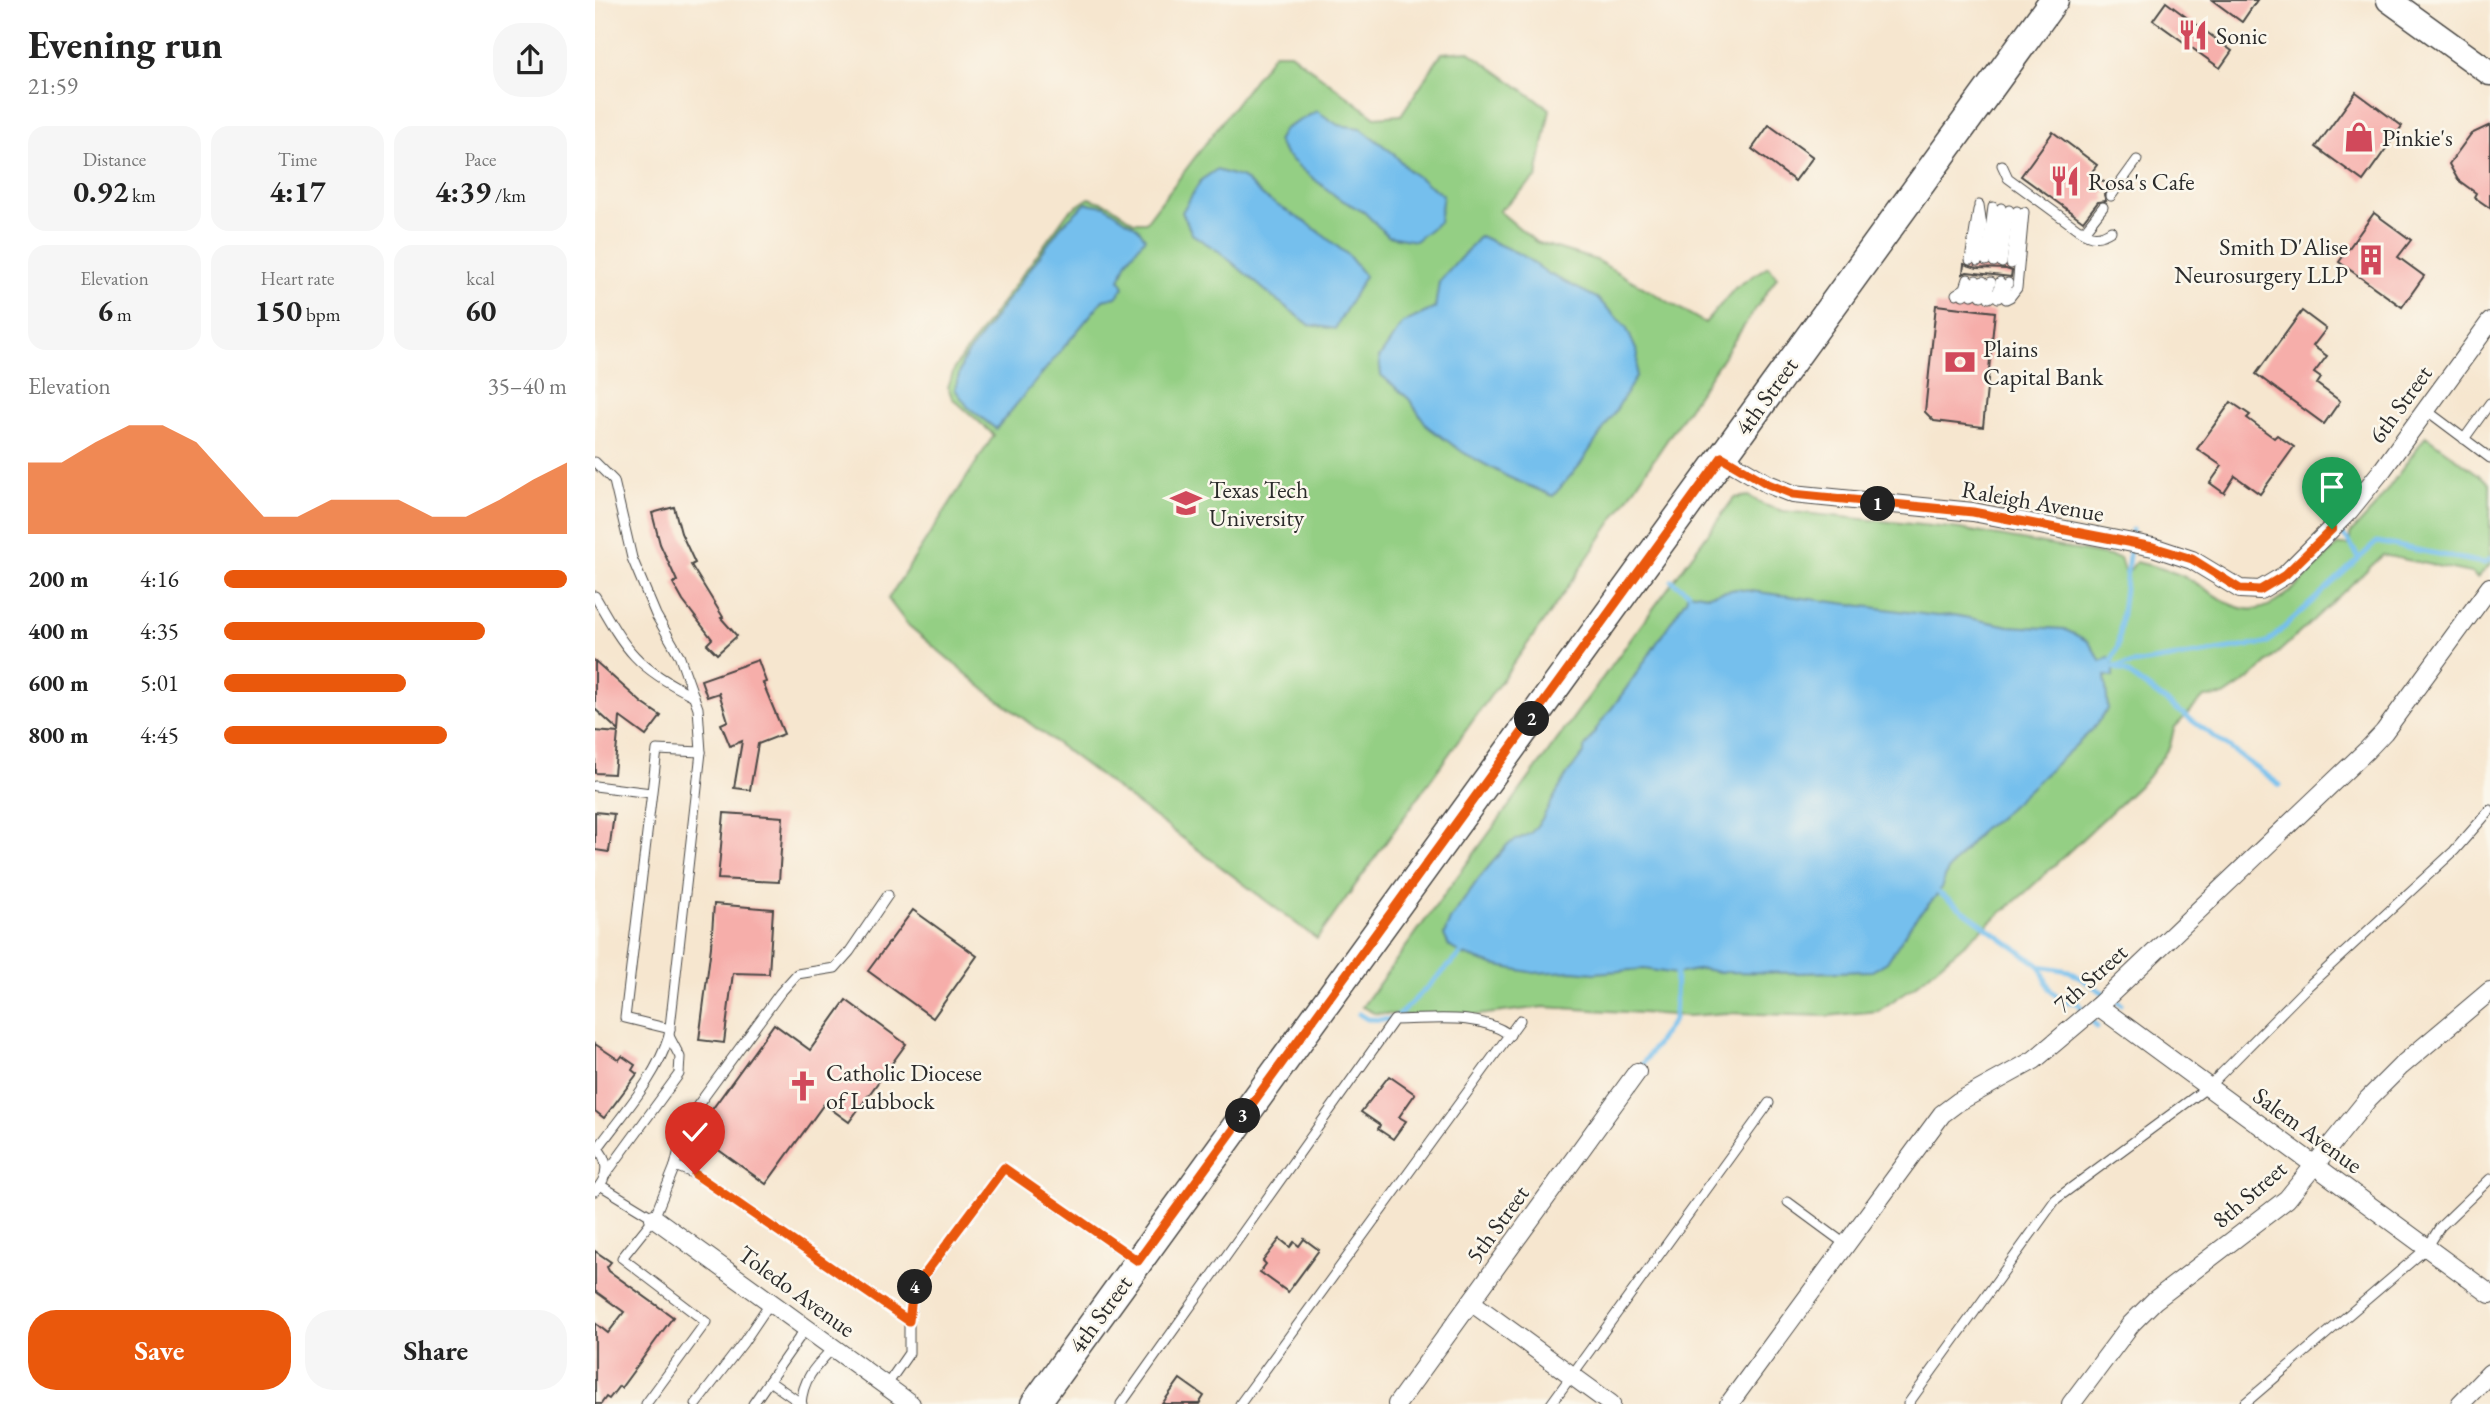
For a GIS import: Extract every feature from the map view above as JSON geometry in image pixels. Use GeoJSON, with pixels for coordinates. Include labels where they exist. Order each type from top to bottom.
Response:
{"type":"FeatureCollection","features":[{"type":"Feature","properties":{"kind":"main road","name":"4th Street"},"geometry":{"type":"LineString","coordinates":[[1035,1404],[2054,0]]}},
{"type":"Feature","properties":{"kind":"main road"},"geometry":{"type":"LineString","coordinates":[[2389,0],[2490,73]]}},
{"type":"Feature","properties":{"kind":"street","name":"6th Street"},"geometry":{"type":"LineString","coordinates":[[2250,590],[2260,590],[2285,575],[2335,526],[2372,484],[2490,322]]}},
{"type":"Feature","properties":{"kind":"street","name":"Raleigh Avenue"},"geometry":{"type":"LineString","coordinates":[[1722,457],[1768,484],[1793,494],[1973,512],[2153,547],[2192,559],[2240,589],[2250,590]]}},
{"type":"Feature","properties":{"kind":"street","name":"7th Street"},"geometry":{"type":"LineString","coordinates":[[1729,1404],[1942,1114],[1958,1102],[2034,1060],[2098,1006],[2384,732],[2490,587]]}},
{"type":"Feature","properties":{"kind":"street","name":"8th Street"},"geometry":{"type":"LineString","coordinates":[[2071,1404],[2131,1324],[2155,1300],[2287,1199],[2368,1099],[2401,1066],[2490,991]]}},
{"type":"Feature","properties":{"kind":"street","name":"Salem Avenue"},"geometry":{"type":"LineString","coordinates":[[2098,1006],[2490,1294]]}},
{"type":"Feature","properties":{"kind":"street","name":"5th Street"},"geometry":{"type":"LineString","coordinates":[[1397,1404],[1637,1072]]}},
{"type":"Feature","properties":{"kind":"street","name":"Toledo Avenue"},"geometry":{"type":"LineString","coordinates":[[654,1218],[908,1403]]}},
{"type":"Feature","properties":{"kind":"street"},"geometry":{"type":"LineString","coordinates":[[1471,1302],[1611,1404]]}},
{"type":"Feature","properties":{"kind":"street"},"geometry":{"type":"LineString","coordinates":[[2459,1404],[2490,1373]]}},
{"type":"Feature","properties":{"kind":"lane"},"geometry":{"type":"LineString","coordinates":[[2111,196],[2137,160]]}},
{"type":"Feature","properties":{"kind":"lane"},"geometry":{"type":"LineString","coordinates":[[2002,165],[2008,178],[2091,237],[2099,237],[2111,231]]}},
{"type":"Feature","properties":{"kind":"lane"},"geometry":{"type":"LineString","coordinates":[[1979,205],[1990,262]]}},
{"type":"Feature","properties":{"kind":"lane"},"geometry":{"type":"LineString","coordinates":[[2080,230],[2085,230],[2103,207]]}},
{"type":"Feature","properties":{"kind":"lane"},"geometry":{"type":"LineString","coordinates":[[1990,262],[2009,210]]}},
{"type":"Feature","properties":{"kind":"lane"},"geometry":{"type":"LineString","coordinates":[[1990,262],[2009,210]]}},
{"type":"Feature","properties":{"kind":"lane"},"geometry":{"type":"LineString","coordinates":[[1988,281],[1972,290],[1981,297],[2010,297],[2017,288],[2009,210]]}},
{"type":"Feature","properties":{"kind":"lane"},"geometry":{"type":"LineString","coordinates":[[1981,297],[2005,292],[1988,281]]}},
{"type":"Feature","properties":{"kind":"lane"},"geometry":{"type":"LineString","coordinates":[[1981,297],[1988,292],[1988,281]]}},
{"type":"Feature","properties":{"kind":"lane"},"geometry":{"type":"LineString","coordinates":[[2464,439],[2490,402]]}},
{"type":"Feature","properties":{"kind":"lane"},"geometry":{"type":"LineString","coordinates":[[2425,410],[2490,458]]}},
{"type":"Feature","properties":{"kind":"lane"},"geometry":{"type":"LineString","coordinates":[[597,467],[614,481],[632,558],[656,615],[679,655],[694,696],[698,708],[701,752],[670,1032],[662,1057],[650,1077],[597,1147],[606,1165],[606,1174]]}},
{"type":"Feature","properties":{"kind":"lane"},"geometry":{"type":"LineString","coordinates":[[595,596],[622,643],[642,665],[666,682],[694,696]]}},
{"type":"Feature","properties":{"kind":"lane"},"geometry":{"type":"LineString","coordinates":[[670,1032],[625,1018],[657,750],[701,752]]}},
{"type":"Feature","properties":{"kind":"lane"},"geometry":{"type":"LineString","coordinates":[[595,786],[651,793]]}},
{"type":"Feature","properties":{"kind":"lane"},"geometry":{"type":"LineString","coordinates":[[1908,1404],[2056,1199],[2208,1087],[2306,988],[2453,851],[2490,810]]}},
{"type":"Feature","properties":{"kind":"lane"},"geometry":{"type":"LineString","coordinates":[[646,1404],[706,1322],[622,1258],[654,1218],[675,1166],[684,1129],[698,1105],[780,993],[797,974],[835,968],[850,951],[888,895]]}},
{"type":"Feature","properties":{"kind":"lane"},"geometry":{"type":"LineString","coordinates":[[1121,1404],[1394,1020],[1473,1021],[1488,1023],[1510,1035]]}},
{"type":"Feature","properties":{"kind":"lane"},"geometry":{"type":"LineString","coordinates":[[1240,1404],[1520,1020]]}},
{"type":"Feature","properties":{"kind":"lane"},"geometry":{"type":"LineString","coordinates":[[654,1218],[598,1188],[679,1074],[680,1057],[670,1032]]}},
{"type":"Feature","properties":{"kind":"lane"},"geometry":{"type":"LineString","coordinates":[[1551,1404],[1769,1103]]}},
{"type":"Feature","properties":{"kind":"lane"},"geometry":{"type":"LineString","coordinates":[[675,1166],[695,1174],[909,1321]]}},
{"type":"Feature","properties":{"kind":"lane"},"geometry":{"type":"LineString","coordinates":[[886,1386],[909,1353],[913,1290],[1004,1168],[1138,1261]]}},
{"type":"Feature","properties":{"kind":"lane"},"geometry":{"type":"LineString","coordinates":[[2244,1404],[2427,1248],[2440,1227],[2490,1179]]}},
{"type":"Feature","properties":{"kind":"lane"},"geometry":{"type":"LineString","coordinates":[[1787,1202],[1846,1244]]}},
{"type":"Feature","properties":{"kind":"lane"},"geometry":{"type":"LineString","coordinates":[[696,1404],[770,1303]]}},
{"type":"Feature","properties":{"kind":"lane"},"geometry":{"type":"LineString","coordinates":[[753,1404],[806,1328]]}},
{"type":"Feature","properties":{"kind":"lane"},"geometry":{"type":"LineString","coordinates":[[801,1404],[807,1376],[833,1348]]}},
{"type":"Feature","properties":{"kind":"lane"},"geometry":{"type":"LineString","coordinates":[[769,1381],[801,1404]]}},
{"type":"Feature","properties":{"kind":"green space"},"geometry":{"type":"Polygon","coordinates":[[[1468,51],[1550,109],[1537,177],[1499,211],[1536,242],[1596,260],[1705,323],[1735,288],[1768,266],[1777,277],[1561,597],[1317,939],[988,692],[908,625],[888,599],[994,435],[952,398],[948,387],[955,367],[1068,212],[1089,198],[1110,205],[1134,222],[1146,222],[1274,53],[1290,53],[1375,117],[1401,115],[1442,53],[1468,51]]]}},
{"type":"Feature","properties":{"kind":"green space"},"geometry":{"type":"Polygon","coordinates":[[[2426,436],[2490,483],[2490,565],[2477,578],[2471,573],[2383,555],[2252,677],[2224,696],[2204,697],[2174,728],[2170,746],[2147,778],[2027,891],[1916,985],[1878,1011],[1827,1016],[1727,1013],[1689,1016],[1544,1007],[1478,1015],[1425,1017],[1374,1013],[1362,1007],[1734,498],[1749,496],[1764,505],[1783,511],[1960,529],[2120,558],[2124,571],[2128,572],[2136,562],[2162,568],[2187,578],[2228,603],[2250,610],[2262,608],[2283,597],[2300,584],[2338,545],[2350,543],[2350,534],[2374,508],[2426,436]]]}},
{"type":"Feature","properties":{"kind":"water"},"geometry":{"type":"Polygon","coordinates":[[[1317,111],[1338,125],[1360,128],[1393,153],[1408,170],[1443,195],[1439,222],[1415,241],[1388,236],[1364,212],[1338,198],[1285,154],[1277,141],[1284,129],[1317,111]]]}},
{"type":"Feature","properties":{"kind":"water"},"geometry":{"type":"Polygon","coordinates":[[[1216,170],[1243,178],[1264,197],[1310,225],[1348,255],[1365,276],[1335,329],[1310,325],[1221,253],[1192,234],[1182,212],[1201,180],[1216,170]]]}},
{"type":"Feature","properties":{"kind":"water"},"geometry":{"type":"Polygon","coordinates":[[[1086,203],[1105,206],[1138,228],[1145,238],[1127,261],[1120,280],[1124,287],[1116,297],[1103,300],[996,429],[968,407],[955,389],[963,361],[1062,225],[1086,203]]]}},
{"type":"Feature","properties":{"kind":"water"},"geometry":{"type":"Polygon","coordinates":[[[1480,236],[1522,255],[1549,274],[1597,298],[1626,327],[1638,354],[1636,377],[1580,465],[1553,496],[1508,477],[1464,453],[1428,427],[1409,399],[1381,375],[1379,358],[1403,323],[1435,308],[1439,282],[1480,236]]]}},
{"type":"Feature","properties":{"kind":"water"},"geometry":{"type":"Polygon","coordinates":[[[1736,589],[1937,616],[1954,615],[2009,626],[2064,629],[2088,641],[2101,661],[2109,657],[2113,677],[2105,676],[2108,709],[2091,731],[1995,821],[1983,828],[1948,870],[1939,893],[1914,920],[1887,962],[1872,971],[1800,973],[1720,972],[1702,969],[1676,974],[1644,969],[1594,973],[1534,973],[1493,965],[1461,954],[1449,946],[1444,935],[1450,920],[1479,878],[1508,844],[1531,833],[1542,819],[1566,776],[1584,753],[1584,748],[1645,661],[1688,592],[1707,595],[1736,589]]]}},
{"type":"Feature","properties":{"kind":"building","name":"Sonic"},"geometry":{"type":"Polygon","coordinates":[[[2212,0],[2257,0],[2242,22],[2212,0]]]}},
{"type":"Feature","properties":{"kind":"building","name":"Sonic"},"geometry":{"type":"Polygon","coordinates":[[[2166,2],[2232,51],[2220,68],[2153,20],[2166,2]]]}},
{"type":"Feature","properties":{"kind":"building","name":"Pinkie's"},"geometry":{"type":"Polygon","coordinates":[[[2356,92],[2402,126],[2363,181],[2316,147],[2356,92]]]}},
{"type":"Feature","properties":{"kind":"building"},"geometry":{"type":"Polygon","coordinates":[[[1769,125],[1813,157],[1795,181],[1752,149],[1769,125]]]}},
{"type":"Feature","properties":{"kind":"building"},"geometry":{"type":"Polygon","coordinates":[[[2490,125],[2490,208],[2474,197],[2476,193],[2458,180],[2449,164],[2471,134],[2490,125]]]}},
{"type":"Feature","properties":{"kind":"building","name":"Rosa's Cafe"},"geometry":{"type":"Polygon","coordinates":[[[2053,132],[2097,165],[2091,173],[2110,186],[2104,195],[2106,201],[2098,202],[2083,221],[2021,176],[2053,132]]]}},
{"type":"Feature","properties":{"kind":"building","name":"Smith D'Alise Neurosurgery LLP"},"geometry":{"type":"Polygon","coordinates":[[[2374,213],[2411,240],[2398,257],[2424,276],[2402,307],[2339,262],[2374,213]]]}},
{"type":"Feature","properties":{"kind":"building"},"geometry":{"type":"Polygon","coordinates":[[[1964,264],[1977,268],[2006,269],[2012,271],[2011,277],[1967,272],[1963,274],[1964,264]]]}},
{"type":"Feature","properties":{"kind":"building","name":"Plains Capital Bank"},"geometry":{"type":"Polygon","coordinates":[[[1936,305],[1995,312],[1983,427],[1934,421],[1925,412],[1936,305]]]}},
{"type":"Feature","properties":{"kind":"building"},"geometry":{"type":"Polygon","coordinates":[[[2302,311],[2326,329],[2313,346],[2327,356],[2314,373],[2321,378],[2317,384],[2340,401],[2324,424],[2256,374],[2302,311]]]}},
{"type":"Feature","properties":{"kind":"building"},"geometry":{"type":"Polygon","coordinates":[[[2231,402],[2250,415],[2247,418],[2274,438],[2277,435],[2294,447],[2260,494],[2235,476],[2224,493],[2210,483],[2222,466],[2197,449],[2231,402]]]}},
{"type":"Feature","properties":{"kind":"building"},"geometry":{"type":"Polygon","coordinates":[[[674,507],[681,533],[695,563],[691,565],[723,617],[721,618],[737,636],[717,654],[707,644],[712,639],[673,583],[677,581],[660,544],[652,513],[674,507]]]}},
{"type":"Feature","properties":{"kind":"building"},"geometry":{"type":"Polygon","coordinates":[[[758,660],[766,682],[763,683],[784,734],[758,744],[750,790],[734,788],[742,741],[730,746],[721,724],[728,721],[719,693],[707,697],[701,680],[758,660]]]}},
{"type":"Feature","properties":{"kind":"building"},"geometry":{"type":"Polygon","coordinates":[[[595,661],[642,703],[661,716],[646,736],[620,717],[619,731],[595,709],[595,661]]]}},
{"type":"Feature","properties":{"kind":"building"},"geometry":{"type":"Polygon","coordinates":[[[595,731],[618,733],[614,774],[595,773],[595,731]]]}},
{"type":"Feature","properties":{"kind":"building"},"geometry":{"type":"Polygon","coordinates":[[[595,812],[614,814],[609,852],[595,850],[595,812]]]}},
{"type":"Feature","properties":{"kind":"building"},"geometry":{"type":"Polygon","coordinates":[[[724,813],[783,817],[779,882],[718,879],[724,813]]]}},
{"type":"Feature","properties":{"kind":"building"},"geometry":{"type":"Polygon","coordinates":[[[714,904],[773,909],[769,974],[733,973],[724,1043],[699,1040],[714,904]]]}},
{"type":"Feature","properties":{"kind":"building","name":"Catholic Diocese of Lubbock"},"geometry":{"type":"Polygon","coordinates":[[[913,910],[977,956],[933,1018],[868,971],[913,910]]]}},
{"type":"Feature","properties":{"kind":"building","name":"Catholic Diocese of Lubbock"},"geometry":{"type":"Polygon","coordinates":[[[846,1000],[906,1044],[849,1122],[824,1104],[766,1184],[695,1133],[774,1024],[810,1050],[846,1000]]]}},
{"type":"Feature","properties":{"kind":"building"},"geometry":{"type":"Polygon","coordinates":[[[595,1044],[619,1060],[622,1056],[635,1065],[632,1070],[637,1074],[604,1118],[595,1111],[595,1044]]]}},
{"type":"Feature","properties":{"kind":"building"},"geometry":{"type":"Polygon","coordinates":[[[1389,1076],[1415,1094],[1399,1117],[1406,1121],[1393,1139],[1378,1129],[1380,1125],[1361,1112],[1389,1076]]]}},
{"type":"Feature","properties":{"kind":"building"},"geometry":{"type":"Polygon","coordinates":[[[1280,1239],[1290,1247],[1294,1242],[1299,1246],[1304,1239],[1319,1250],[1288,1292],[1260,1272],[1266,1264],[1263,1261],[1280,1239]]]}},
{"type":"Feature","properties":{"kind":"building"},"geometry":{"type":"Polygon","coordinates":[[[595,1251],[611,1262],[607,1267],[609,1271],[673,1317],[621,1388],[619,1386],[609,1399],[606,1397],[601,1404],[595,1404],[595,1323],[608,1333],[624,1312],[595,1291],[595,1251]]]}},
{"type":"Feature","properties":{"kind":"building"},"geometry":{"type":"Polygon","coordinates":[[[1180,1379],[1204,1396],[1199,1404],[1162,1404],[1180,1379]]]}},
{"type":"Feature","properties":{"kind":"waterway"},"geometry":{"type":"LineString","coordinates":[[2323,515],[2348,541],[2358,558]]}},
{"type":"Feature","properties":{"kind":"waterway"},"geometry":{"type":"LineString","coordinates":[[2111,662],[2118,646],[2132,530]]}},
{"type":"Feature","properties":{"kind":"waterway"},"geometry":{"type":"LineString","coordinates":[[2113,667],[2267,643],[2377,542],[2478,562],[2485,563],[2490,559]]}},
{"type":"Feature","properties":{"kind":"waterway"},"geometry":{"type":"LineString","coordinates":[[1672,581],[1688,592]]}},
{"type":"Feature","properties":{"kind":"waterway"},"geometry":{"type":"LineString","coordinates":[[2115,668],[2126,672],[2280,785]]}},
{"type":"Feature","properties":{"kind":"waterway"},"geometry":{"type":"LineString","coordinates":[[1939,893],[2040,966],[2050,990],[2063,1001],[2078,1003],[2097,1027]]}},
{"type":"Feature","properties":{"kind":"waterway"},"geometry":{"type":"LineString","coordinates":[[1359,1014],[1367,1019],[1394,1020],[1461,954]]}},
{"type":"Feature","properties":{"kind":"waterway"},"geometry":{"type":"LineString","coordinates":[[2040,966],[2069,971],[2121,1004]]}},
{"type":"Feature","properties":{"kind":"waterway"},"geometry":{"type":"LineString","coordinates":[[1639,1069],[1674,1019],[1676,974]]}},
{"type":"Feature","properties":{"kind":"place","name":"Sonic"},"geometry":{"type":"Point","coordinates":[2193,35]}},
{"type":"Feature","properties":{"kind":"place","name":"Pinkie's"},"geometry":{"type":"Point","coordinates":[2359,137]}},
{"type":"Feature","properties":{"kind":"place","name":"Rosa's Cafe"},"geometry":{"type":"Point","coordinates":[2065,181]}},
{"type":"Feature","properties":{"kind":"place","name":"Smith D'Alise Neurosurgery LLP"},"geometry":{"type":"Point","coordinates":[2371,260]}},
{"type":"Feature","properties":{"kind":"place","name":"Plains Capital Bank"},"geometry":{"type":"Point","coordinates":[1960,362]}},
{"type":"Feature","properties":{"kind":"place","name":"Texas Tech University"},"geometry":{"type":"Point","coordinates":[1186,503]}},
{"type":"Feature","properties":{"kind":"place","name":"Catholic Diocese of Lubbock"},"geometry":{"type":"Point","coordinates":[803,1086]}},
{"type":"Feature","properties":{"kind":"route"},"geometry":{"type":"LineString","coordinates":[[695,1174],[909,1321],[913,1290],[1004,1168],[1138,1261],[1722,457],[1768,484],[1793,494],[1973,512],[2153,547],[2192,559],[2240,589],[2260,590],[2285,575],[2332,529]]}}]}
